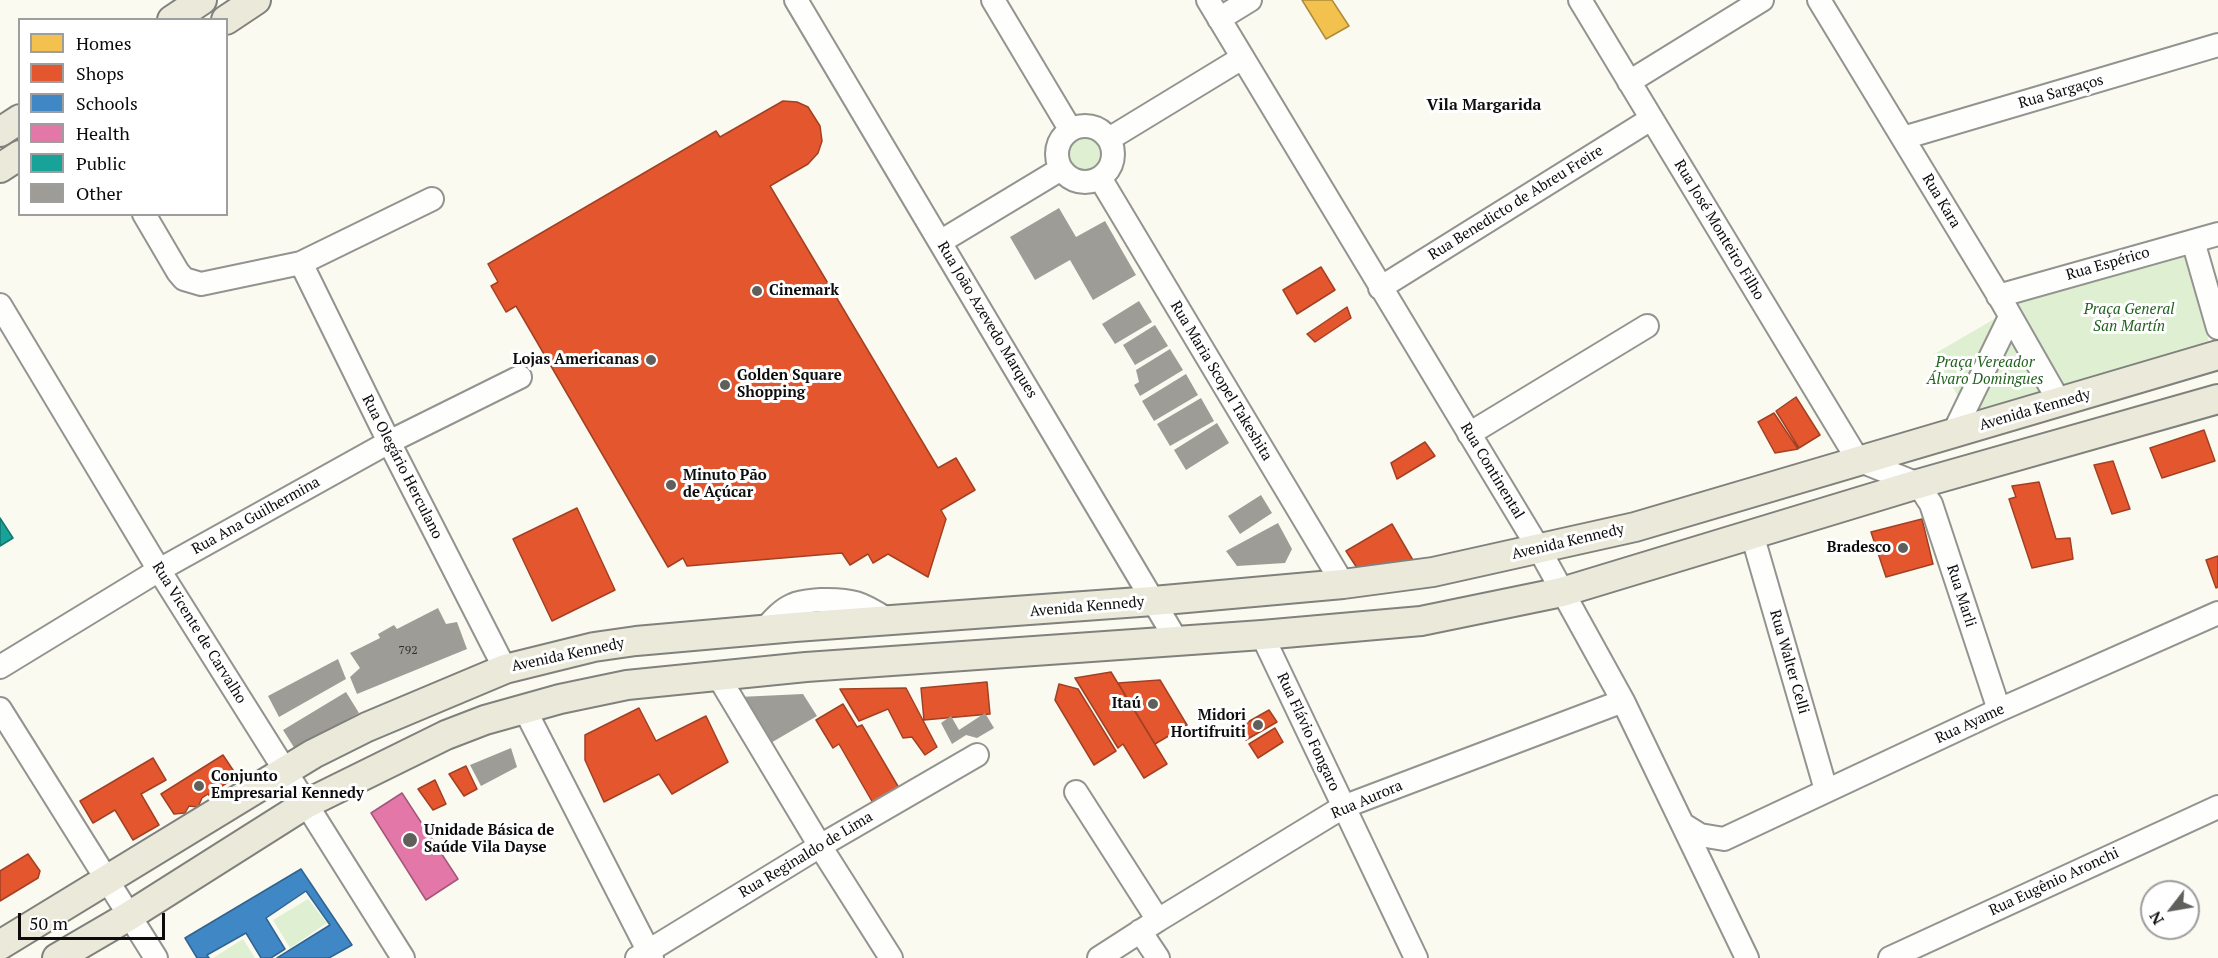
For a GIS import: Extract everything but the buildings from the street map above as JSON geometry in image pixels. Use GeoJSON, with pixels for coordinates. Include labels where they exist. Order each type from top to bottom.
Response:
{"type":"FeatureCollection","features":[{"type":"Feature","properties":{"kind":"main road"},"geometry":{"type":"LineString","coordinates":[[175,18],[202,0]]}},
{"type":"Feature","properties":{"kind":"main road"},"geometry":{"type":"LineString","coordinates":[[228,19],[256,0]]}},
{"type":"Feature","properties":{"kind":"main road"},"geometry":{"type":"LineString","coordinates":[[0,132],[18,120]]}},
{"type":"Feature","properties":{"kind":"main road"},"geometry":{"type":"LineString","coordinates":[[0,168],[18,156]]}},
{"type":"Feature","properties":{"kind":"main road","name":"Avenida Kennedy"},"geometry":{"type":"LineString","coordinates":[[0,945],[285,770],[368,727],[505,669],[605,645],[636,641],[888,620],[1051,610],[1343,584],[1433,572],[1635,527],[2218,355]]}},
{"type":"Feature","properties":{"kind":"main road"},"geometry":{"type":"LineString","coordinates":[[57,958],[129,916],[306,804],[446,735],[524,708],[627,685],[718,676],[884,661],[1262,635],[1420,621],[1562,591],[1918,484],[2218,399]]}},
{"type":"Feature","properties":{"kind":"street","name":"Rua João Azevedo Marques"},"geometry":{"type":"LineString","coordinates":[[796,0],[1177,641]]}},
{"type":"Feature","properties":{"kind":"street"},"geometry":{"type":"LineString","coordinates":[[993,0],[1070,129]]}},
{"type":"Feature","properties":{"kind":"street"},"geometry":{"type":"LineString","coordinates":[[1213,9],[1250,0]]}},
{"type":"Feature","properties":{"kind":"street","name":"Rua José Monteiro Filho"},"geometry":{"type":"LineString","coordinates":[[1580,0],[1858,460]]}},
{"type":"Feature","properties":{"kind":"street"},"geometry":{"type":"LineString","coordinates":[[1629,82],[1762,0]]}},
{"type":"Feature","properties":{"kind":"street","name":"Rua Kara"},"geometry":{"type":"LineString","coordinates":[[1819,0],[2060,403]]}},
{"type":"Feature","properties":{"kind":"street","name":"Rua Continental"},"geometry":{"type":"LineString","coordinates":[[1213,9],[1539,549],[1623,701],[1710,877],[1747,958]]}},
{"type":"Feature","properties":{"kind":"street","name":"Rua Sargaços"},"geometry":{"type":"LineString","coordinates":[[1903,138],[2218,45]]}},
{"type":"Feature","properties":{"kind":"street"},"geometry":{"type":"LineString","coordinates":[[1109,139],[1242,58]]}},
{"type":"Feature","properties":{"kind":"street","name":"Rua Benedicto de Abreu Freire"},"geometry":{"type":"LineString","coordinates":[[1380,288],[1651,119]]}},
{"type":"Feature","properties":{"kind":"street"},"geometry":{"type":"LineString","coordinates":[[1088,125],[1104,132],[1109,139],[1113,147],[1111,165],[1100,178],[1083,182],[1066,176],[1061,169],[1056,152],[1063,135],[1070,129],[1088,125]]}},
{"type":"Feature","properties":{"kind":"street"},"geometry":{"type":"LineString","coordinates":[[940,242],[1061,169]]}},
{"type":"Feature","properties":{"kind":"street","name":"Rua Maria Scopel Takeshita"},"geometry":{"type":"LineString","coordinates":[[1100,178],[1343,584]]}},
{"type":"Feature","properties":{"kind":"street"},"geometry":{"type":"LineString","coordinates":[[145,216],[184,279],[193,283],[208,283],[301,263],[432,199]]}},
{"type":"Feature","properties":{"kind":"street","name":"Rua Espérico"},"geometry":{"type":"LineString","coordinates":[[1998,296],[2159,241],[2193,241],[2218,234]]}},
{"type":"Feature","properties":{"kind":"street"},"geometry":{"type":"LineString","coordinates":[[2193,241],[2218,328]]}},
{"type":"Feature","properties":{"kind":"street","name":"Rua Olegário Herculano"},"geometry":{"type":"LineString","coordinates":[[301,263],[505,669]]}},
{"type":"Feature","properties":{"kind":"street","name":"Rua Vicente de Carvalho"},"geometry":{"type":"LineString","coordinates":[[0,305],[159,570],[404,958]]}},
{"type":"Feature","properties":{"kind":"street"},"geometry":{"type":"LineString","coordinates":[[1953,434],[2010,317]]}},
{"type":"Feature","properties":{"kind":"street"},"geometry":{"type":"LineString","coordinates":[[1469,434],[1647,326]]}},
{"type":"Feature","properties":{"kind":"street","name":"Rua Ana Guilhermina"},"geometry":{"type":"LineString","coordinates":[[0,667],[159,570],[389,442],[520,377]]}},
{"type":"Feature","properties":{"kind":"street"},"geometry":{"type":"LineString","coordinates":[[1858,460],[1918,484]]}},
{"type":"Feature","properties":{"kind":"street","name":"Rua Marli"},"geometry":{"type":"LineString","coordinates":[[1918,484],[1931,504],[1999,710]]}},
{"type":"Feature","properties":{"kind":"street","name":"Rua Walter Celli"},"geometry":{"type":"LineString","coordinates":[[1752,534],[1826,790]]}},
{"type":"Feature","properties":{"kind":"street","name":"Rua Ayame"},"geometry":{"type":"LineString","coordinates":[[1724,839],[1999,710],[2218,613]]}},
{"type":"Feature","properties":{"kind":"street","name":"Rua Flávio Fongaro"},"geometry":{"type":"LineString","coordinates":[[1262,635],[1416,958]]}},
{"type":"Feature","properties":{"kind":"street"},"geometry":{"type":"LineString","coordinates":[[718,676],[820,846],[891,958]]}},
{"type":"Feature","properties":{"kind":"street","name":"Rua Aurora"},"geometry":{"type":"LineString","coordinates":[[1100,958],[1343,807],[1623,701]]}},
{"type":"Feature","properties":{"kind":"street"},"geometry":{"type":"LineString","coordinates":[[524,708],[645,956]]}},
{"type":"Feature","properties":{"kind":"street"},"geometry":{"type":"LineString","coordinates":[[0,709],[156,958]]}},
{"type":"Feature","properties":{"kind":"street","name":"Rua Reginaldo de Lima"},"geometry":{"type":"LineString","coordinates":[[645,956],[820,846],[977,755]]}},
{"type":"Feature","properties":{"kind":"street"},"geometry":{"type":"LineString","coordinates":[[1076,792],[1149,926],[1158,958]]}},
{"type":"Feature","properties":{"kind":"street","name":"Rua Eugênio Aronchi"},"geometry":{"type":"LineString","coordinates":[[1890,958],[2218,807]]}},
{"type":"Feature","properties":{"kind":"street"},"geometry":{"type":"LineString","coordinates":[[1684,825],[1700,835],[1724,839],[1715,857],[1710,877]]}},
{"type":"Feature","properties":{"kind":"green space"},"geometry":{"type":"Polygon","coordinates":[[[1085,131],[1100,138],[1107,153],[1100,168],[1085,175],[1070,168],[1063,153],[1070,138],[1085,131]]]}},
{"type":"Feature","properties":{"kind":"green space","name":"Praça General San Martín"},"geometry":{"type":"Polygon","coordinates":[[[2183,252],[2210,345],[2066,388],[2014,302],[2183,252]]]}},
{"type":"Feature","properties":{"kind":"green space","name":"Praça Vereador Álvaro Domingues"},"geometry":{"type":"Polygon","coordinates":[[[1996,318],[2040,392],[1968,414],[1934,354],[1996,318]]]}},
{"type":"Feature","properties":{"kind":"green space"},"geometry":{"type":"Polygon","coordinates":[[[308,899],[327,923],[290,948],[273,920],[308,899]]]}},
{"type":"Feature","properties":{"kind":"green space"},"geometry":{"type":"Polygon","coordinates":[[[243,939],[255,958],[213,958],[243,939]]]}},
{"type":"Feature","properties":{"kind":"place","name":"Cinemark"},"geometry":{"type":"Point","coordinates":[757,291]}},
{"type":"Feature","properties":{"kind":"place","name":"Lojas Americanas"},"geometry":{"type":"Point","coordinates":[651,360]}},
{"type":"Feature","properties":{"kind":"place","name":"Golden Square Shopping"},"geometry":{"type":"Point","coordinates":[725,385]}},
{"type":"Feature","properties":{"kind":"place","name":"Minuto Pão de Açúcar"},"geometry":{"type":"Point","coordinates":[671,485]}},
{"type":"Feature","properties":{"kind":"place","name":"Bradesco"},"geometry":{"type":"Point","coordinates":[1903,548]}},
{"type":"Feature","properties":{"kind":"place","name":"Itaú"},"geometry":{"type":"Point","coordinates":[1153,704]}},
{"type":"Feature","properties":{"kind":"place","name":"Midori Hortifruiti"},"geometry":{"type":"Point","coordinates":[1258,725]}},
{"type":"Feature","properties":{"kind":"place","name":"Conjunto Empresarial Kennedy"},"geometry":{"type":"Point","coordinates":[199,786]}},
{"type":"Feature","properties":{"kind":"place","name":"Unidade Básica de Saúde Vila Dayse"},"geometry":{"type":"Point","coordinates":[410,840]}},
{"type":"Feature","properties":{"kind":"district","name":"Vila Margarida"},"geometry":{"type":"Point","coordinates":[1484,105]}}]}
